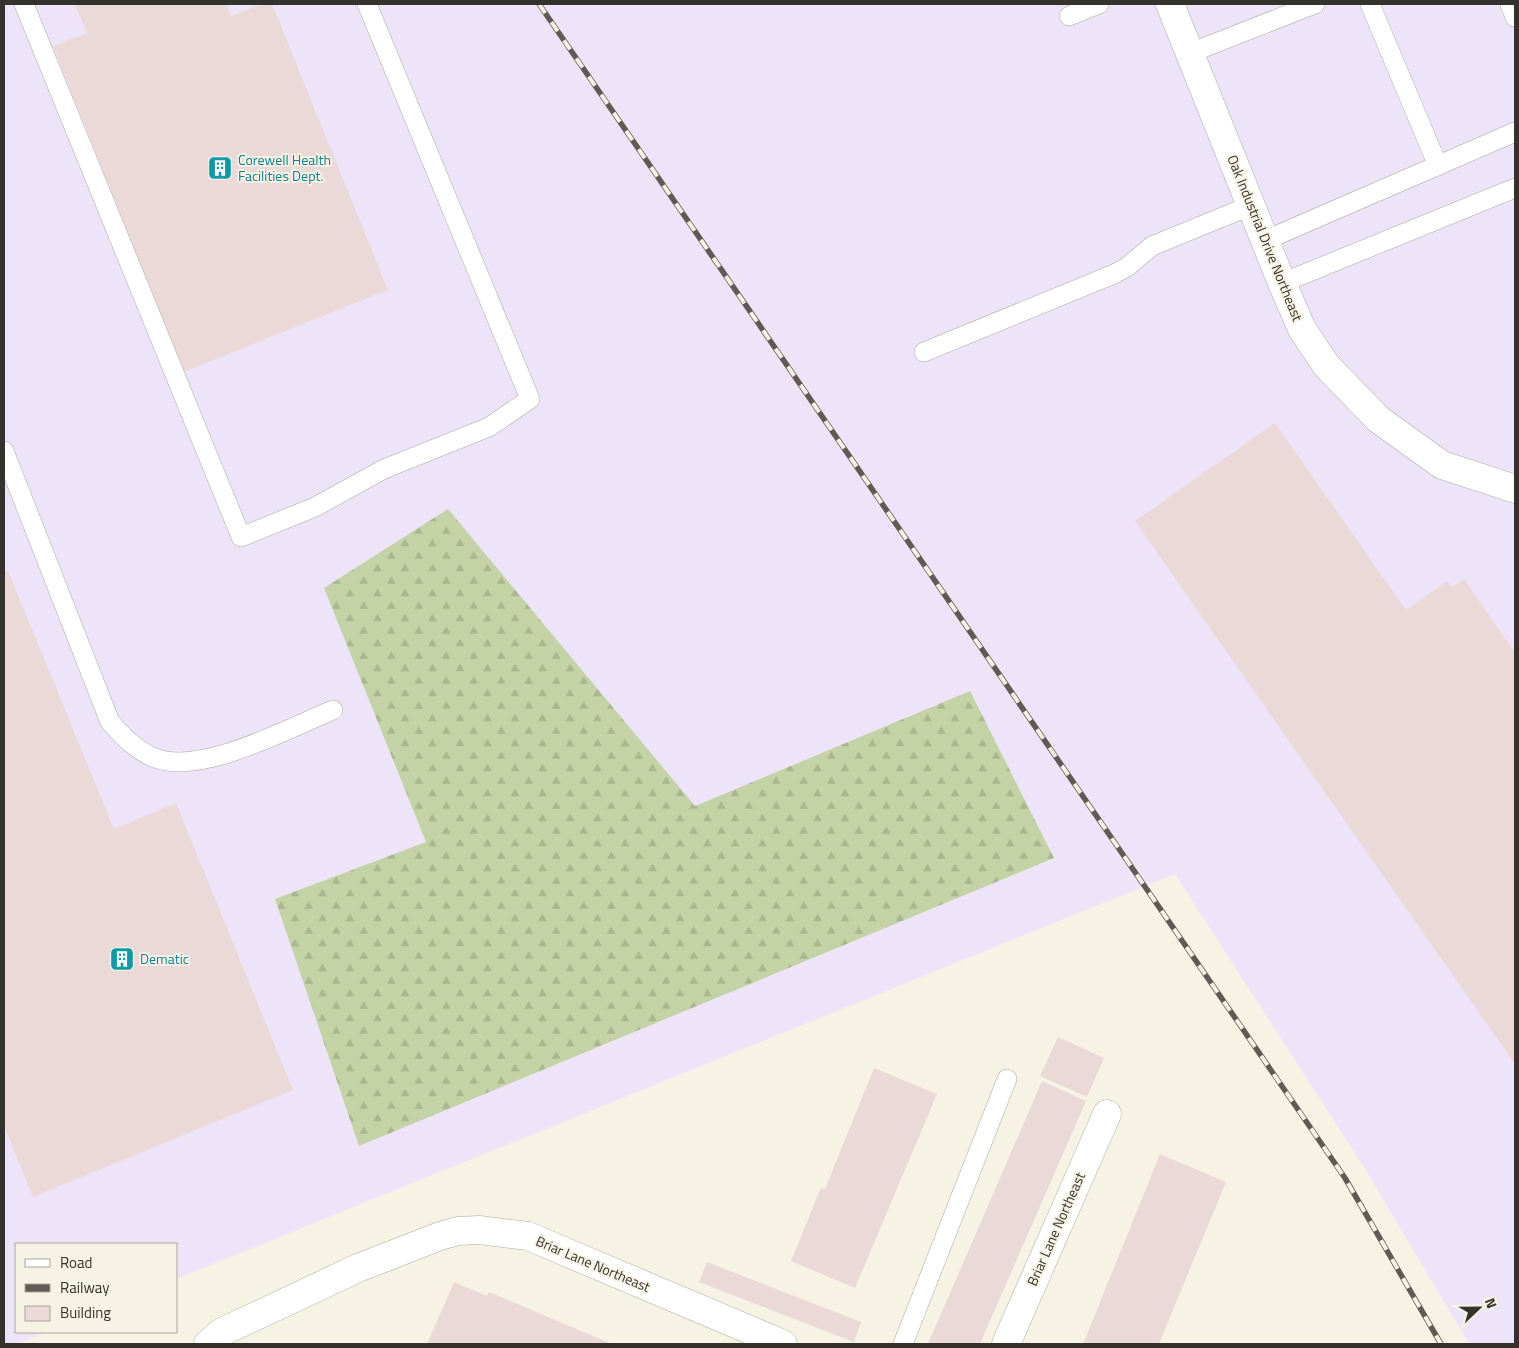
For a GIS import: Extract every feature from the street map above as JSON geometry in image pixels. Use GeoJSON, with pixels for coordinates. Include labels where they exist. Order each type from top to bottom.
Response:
{"type":"FeatureCollection","features":[{"type":"Feature","properties":{"kind":"street","name":"Oak Industrial Drive Northeast"},"geometry":{"type":"LineString","coordinates":[[1170,4],[1282,284],[1302,329],[1326,365],[1378,419],[1442,465],[1515,488]]}},
{"type":"Feature","properties":{"kind":"street","name":"Briar Lane Northeast"},"geometry":{"type":"LineString","coordinates":[[1006,1344],[1107,1114]]}},
{"type":"Feature","properties":{"kind":"street","name":"Briar Lane Northeast"},"geometry":{"type":"LineString","coordinates":[[208,1344],[222,1332],[358,1268],[440,1236],[458,1231],[479,1230],[528,1236],[783,1344]]}},
{"type":"Feature","properties":{"kind":"lane"},"geometry":{"type":"LineString","coordinates":[[24,4],[242,537],[315,507],[384,469],[490,428],[530,399],[366,4]]}},
{"type":"Feature","properties":{"kind":"lane"},"geometry":{"type":"LineString","coordinates":[[1069,16],[1099,4]]}},
{"type":"Feature","properties":{"kind":"lane"},"geometry":{"type":"LineString","coordinates":[[1190,53],[1316,4]]}},
{"type":"Feature","properties":{"kind":"lane"},"geometry":{"type":"LineString","coordinates":[[1370,4],[1438,166]]}},
{"type":"Feature","properties":{"kind":"lane"},"geometry":{"type":"LineString","coordinates":[[1510,4],[1515,17]]}},
{"type":"Feature","properties":{"kind":"lane"},"geometry":{"type":"LineString","coordinates":[[1266,240],[1515,132]]}},
{"type":"Feature","properties":{"kind":"lane"},"geometry":{"type":"LineString","coordinates":[[1282,284],[1515,188]]}},
{"type":"Feature","properties":{"kind":"lane"},"geometry":{"type":"LineString","coordinates":[[924,352],[1114,274],[1127,267],[1152,246],[1252,205]]}},
{"type":"Feature","properties":{"kind":"lane"},"geometry":{"type":"LineString","coordinates":[[4,451],[110,722],[130,744],[156,758],[187,762],[216,758],[333,710]]}},
{"type":"Feature","properties":{"kind":"lane"},"geometry":{"type":"LineString","coordinates":[[903,1344],[1007,1079]]}},
{"type":"Feature","properties":{"kind":"shaded area"},"geometry":{"type":"Polygon","coordinates":[[[4,4],[1515,4],[1515,1344],[1469,1344],[1365,1169],[1175,874],[178,1278],[178,1243],[15,1243],[15,1333],[44,1333],[16,1344],[4,1344],[4,4]]]}},
{"type":"Feature","properties":{"kind":"green space"},"geometry":{"type":"Polygon","coordinates":[[[448,509],[695,806],[970,691],[1054,858],[359,1146],[275,899],[426,842],[324,588],[448,509]]]}},
{"type":"Feature","properties":{"kind":"building","name":"Corewell Health Facilities Dept."},"geometry":{"type":"Polygon","coordinates":[[[75,4],[226,4],[231,16],[262,4],[272,4],[388,290],[184,372],[53,46],[87,33],[75,4]]]}},
{"type":"Feature","properties":{"kind":"building"},"geometry":{"type":"Polygon","coordinates":[[[1275,423],[1406,610],[1447,581],[1452,587],[1464,579],[1515,653],[1515,1064],[1135,521],[1275,423]]]}},
{"type":"Feature","properties":{"kind":"building","name":"Dematic"},"geometry":{"type":"Polygon","coordinates":[[[8,571],[114,829],[176,803],[293,1090],[33,1197],[4,1126],[4,572],[8,571]]]}},
{"type":"Feature","properties":{"kind":"building"},"geometry":{"type":"Polygon","coordinates":[[[1058,1037],[1104,1058],[1087,1097],[1040,1076],[1058,1037]]]}},
{"type":"Feature","properties":{"kind":"building"},"geometry":{"type":"Polygon","coordinates":[[[874,1068],[937,1094],[855,1288],[791,1261],[821,1188],[825,1189],[874,1068]]]}},
{"type":"Feature","properties":{"kind":"building"},"geometry":{"type":"Polygon","coordinates":[[[1042,1081],[1086,1101],[980,1344],[928,1344],[1042,1081]]]}},
{"type":"Feature","properties":{"kind":"building"},"geometry":{"type":"Polygon","coordinates":[[[1160,1154],[1226,1182],[1159,1344],[1083,1344],[1160,1154]]]}},
{"type":"Feature","properties":{"kind":"building"},"geometry":{"type":"Polygon","coordinates":[[[707,1262],[861,1322],[854,1342],[699,1282],[707,1262]]]}},
{"type":"Feature","properties":{"kind":"building"},"geometry":{"type":"Polygon","coordinates":[[[454,1282],[487,1296],[489,1292],[612,1344],[427,1344],[454,1282]]]}},
{"type":"Feature","properties":{"kind":"railway"},"geometry":{"type":"LineString","coordinates":[[539,4],[1345,1178],[1441,1344]]}},
{"type":"Feature","properties":{"kind":"place","name":"Corewell Health Facilities Dept."},"geometry":{"type":"Point","coordinates":[220,168]}},
{"type":"Feature","properties":{"kind":"place","name":"Dematic"},"geometry":{"type":"Point","coordinates":[122,959]}}]}
